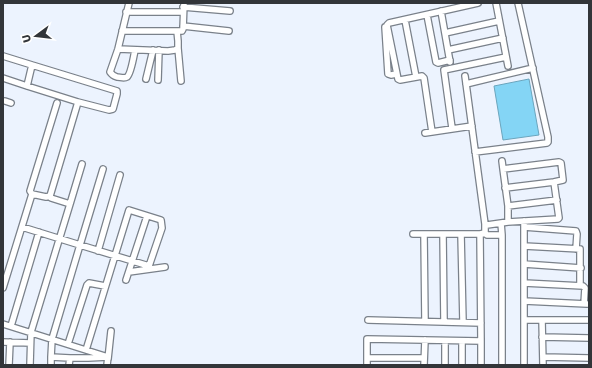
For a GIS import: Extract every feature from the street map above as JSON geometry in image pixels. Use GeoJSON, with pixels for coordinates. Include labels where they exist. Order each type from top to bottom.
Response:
{"type":"FeatureCollection","features":[{"type":"Feature","properties":{"kind":"street"},"geometry":{"type":"LineString","coordinates":[[128,3],[118,49],[110,72],[111,74],[124,78],[127,77],[135,50]]}},
{"type":"Feature","properties":{"kind":"street"},"geometry":{"type":"LineString","coordinates":[[432,132],[424,78],[422,76],[398,80],[387,25],[389,23],[478,3]]}},
{"type":"Feature","properties":{"kind":"street"},"geometry":{"type":"LineString","coordinates":[[496,3],[508,66]]}},
{"type":"Feature","properties":{"kind":"street"},"geometry":{"type":"LineString","coordinates":[[476,152],[548,142],[518,3]]}},
{"type":"Feature","properties":{"kind":"street"},"geometry":{"type":"LineString","coordinates":[[126,12],[183,7],[230,11]]}},
{"type":"Feature","properties":{"kind":"street"},"geometry":{"type":"LineString","coordinates":[[122,31],[182,31],[183,7]]}},
{"type":"Feature","properties":{"kind":"street"},"geometry":{"type":"LineString","coordinates":[[441,11],[451,68]]}},
{"type":"Feature","properties":{"kind":"street"},"geometry":{"type":"LineString","coordinates":[[427,15],[436,62],[438,63],[450,60]]}},
{"type":"Feature","properties":{"kind":"street"},"geometry":{"type":"LineString","coordinates":[[405,20],[416,77]]}},
{"type":"Feature","properties":{"kind":"street"},"geometry":{"type":"LineString","coordinates":[[445,33],[499,21]]}},
{"type":"Feature","properties":{"kind":"street"},"geometry":{"type":"LineString","coordinates":[[183,26],[229,31]]}},
{"type":"Feature","properties":{"kind":"street"},"geometry":{"type":"LineString","coordinates":[[177,31],[181,81]]}},
{"type":"Feature","properties":{"kind":"street"},"geometry":{"type":"LineString","coordinates":[[448,50],[503,38]]}},
{"type":"Feature","properties":{"kind":"street"},"geometry":{"type":"LineString","coordinates":[[118,49],[175,50],[178,48]]}},
{"type":"Feature","properties":{"kind":"street"},"geometry":{"type":"LineString","coordinates":[[146,79],[156,50]]}},
{"type":"Feature","properties":{"kind":"street"},"geometry":{"type":"LineString","coordinates":[[156,50],[158,80]]}},
{"type":"Feature","properties":{"kind":"street"},"geometry":{"type":"LineString","coordinates":[[3,56],[116,91],[117,94],[113,108],[108,110],[3,78]]}},
{"type":"Feature","properties":{"kind":"street"},"geometry":{"type":"LineString","coordinates":[[452,128],[444,71],[445,69],[506,57]]}},
{"type":"Feature","properties":{"kind":"street"},"geometry":{"type":"LineString","coordinates":[[27,86],[32,65]]}},
{"type":"Feature","properties":{"kind":"street"},"geometry":{"type":"LineString","coordinates":[[466,84],[533,68]]}},
{"type":"Feature","properties":{"kind":"street"},"geometry":{"type":"LineString","coordinates":[[465,76],[485,224],[483,233],[481,365]]}},
{"type":"Feature","properties":{"kind":"street"},"geometry":{"type":"LineString","coordinates":[[4,102],[11,103]]}},
{"type":"Feature","properties":{"kind":"street"},"geometry":{"type":"LineString","coordinates":[[50,196],[78,102]]}},
{"type":"Feature","properties":{"kind":"street"},"geometry":{"type":"LineString","coordinates":[[3,288],[32,194],[30,191],[57,103]]}},
{"type":"Feature","properties":{"kind":"street"},"geometry":{"type":"LineString","coordinates":[[425,133],[472,126]]}},
{"type":"Feature","properties":{"kind":"street"},"geometry":{"type":"LineString","coordinates":[[502,161],[508,206],[502,235],[502,365]]}},
{"type":"Feature","properties":{"kind":"street"},"geometry":{"type":"LineString","coordinates":[[503,169],[560,162],[563,180],[505,188]]}},
{"type":"Feature","properties":{"kind":"street"},"geometry":{"type":"LineString","coordinates":[[30,365],[31,332],[82,164]]}},
{"type":"Feature","properties":{"kind":"street"},"geometry":{"type":"LineString","coordinates":[[51,365],[52,339],[103,169]]}},
{"type":"Feature","properties":{"kind":"street"},"geometry":{"type":"LineString","coordinates":[[98,250],[120,175]]}},
{"type":"Feature","properties":{"kind":"street"},"geometry":{"type":"LineString","coordinates":[[524,224],[559,218],[554,182]]}},
{"type":"Feature","properties":{"kind":"street"},"geometry":{"type":"LineString","coordinates":[[32,194],[46,197],[50,196],[51,198],[70,204]]}},
{"type":"Feature","properties":{"kind":"street"},"geometry":{"type":"LineString","coordinates":[[508,206],[557,200]]}},
{"type":"Feature","properties":{"kind":"street"},"geometry":{"type":"LineString","coordinates":[[86,350],[129,210],[161,220],[162,228],[149,268]]}},
{"type":"Feature","properties":{"kind":"street"},"geometry":{"type":"LineString","coordinates":[[126,280],[147,216]]}},
{"type":"Feature","properties":{"kind":"street"},"geometry":{"type":"LineString","coordinates":[[485,224],[488,225],[505,222],[575,230],[576,249]]}},
{"type":"Feature","properties":{"kind":"street"},"geometry":{"type":"LineString","coordinates":[[524,224],[524,365]]}},
{"type":"Feature","properties":{"kind":"street"},"geometry":{"type":"LineString","coordinates":[[22,227],[80,244],[149,268]]}},
{"type":"Feature","properties":{"kind":"street"},"geometry":{"type":"LineString","coordinates":[[11,326],[39,232]]}},
{"type":"Feature","properties":{"kind":"street"},"geometry":{"type":"LineString","coordinates":[[412,234],[483,233],[487,235],[502,235]]}},
{"type":"Feature","properties":{"kind":"street"},"geometry":{"type":"LineString","coordinates":[[424,234],[425,321]]}},
{"type":"Feature","properties":{"kind":"street"},"geometry":{"type":"LineString","coordinates":[[443,234],[444,322]]}},
{"type":"Feature","properties":{"kind":"street"},"geometry":{"type":"LineString","coordinates":[[461,234],[463,322]]}},
{"type":"Feature","properties":{"kind":"street"},"geometry":{"type":"LineString","coordinates":[[524,246],[579,249],[581,251],[580,286]]}},
{"type":"Feature","properties":{"kind":"street"},"geometry":{"type":"LineString","coordinates":[[524,264],[580,268]]}},
{"type":"Feature","properties":{"kind":"street"},"geometry":{"type":"LineString","coordinates":[[129,272],[149,268],[165,267]]}},
{"type":"Feature","properties":{"kind":"street"},"geometry":{"type":"LineString","coordinates":[[68,344],[87,285],[89,283],[105,286]]}},
{"type":"Feature","properties":{"kind":"street"},"geometry":{"type":"LineString","coordinates":[[524,283],[584,286],[586,304],[524,301]]}},
{"type":"Feature","properties":{"kind":"street"},"geometry":{"type":"LineString","coordinates":[[368,320],[481,322]]}},
{"type":"Feature","properties":{"kind":"street"},"geometry":{"type":"LineString","coordinates":[[524,320],[589,320]]}},
{"type":"Feature","properties":{"kind":"street"},"geometry":{"type":"LineString","coordinates":[[542,320],[543,365]]}},
{"type":"Feature","properties":{"kind":"street"},"geometry":{"type":"LineString","coordinates":[[3,324],[108,356]]}},
{"type":"Feature","properties":{"kind":"street"},"geometry":{"type":"LineString","coordinates":[[108,365],[111,331]]}},
{"type":"Feature","properties":{"kind":"street"},"geometry":{"type":"LineString","coordinates":[[542,337],[589,338]]}},
{"type":"Feature","properties":{"kind":"street"},"geometry":{"type":"LineString","coordinates":[[367,365],[367,339],[481,341]]}},
{"type":"Feature","properties":{"kind":"street"},"geometry":{"type":"LineString","coordinates":[[424,365],[425,340]]}},
{"type":"Feature","properties":{"kind":"street"},"geometry":{"type":"LineString","coordinates":[[444,365],[445,341]]}},
{"type":"Feature","properties":{"kind":"street"},"geometry":{"type":"LineString","coordinates":[[462,341],[462,365]]}},
{"type":"Feature","properties":{"kind":"street"},"geometry":{"type":"LineString","coordinates":[[3,342],[30,343]]}},
{"type":"Feature","properties":{"kind":"street"},"geometry":{"type":"LineString","coordinates":[[9,365],[10,342]]}},
{"type":"Feature","properties":{"kind":"street"},"geometry":{"type":"LineString","coordinates":[[51,357],[88,358],[108,356]]}},
{"type":"Feature","properties":{"kind":"street"},"geometry":{"type":"LineString","coordinates":[[543,357],[589,358]]}},
{"type":"Feature","properties":{"kind":"street"},"geometry":{"type":"LineString","coordinates":[[69,365],[70,358]]}},
{"type":"Feature","properties":{"kind":"street"},"geometry":{"type":"LineString","coordinates":[[88,358],[88,365]]}},
{"type":"Feature","properties":{"kind":"street"},"geometry":{"type":"LineString","coordinates":[[367,358],[424,358]]}},
{"type":"Feature","properties":{"kind":"street"},"geometry":{"type":"LineString","coordinates":[[560,358],[560,365]]}},
{"type":"Feature","properties":{"kind":"street"},"geometry":{"type":"LineString","coordinates":[[580,358],[580,365]]}},
{"type":"Feature","properties":{"kind":"water"},"geometry":{"type":"Polygon","coordinates":[[[529,79],[539,135],[503,140],[494,86],[529,79]]]}}]}
